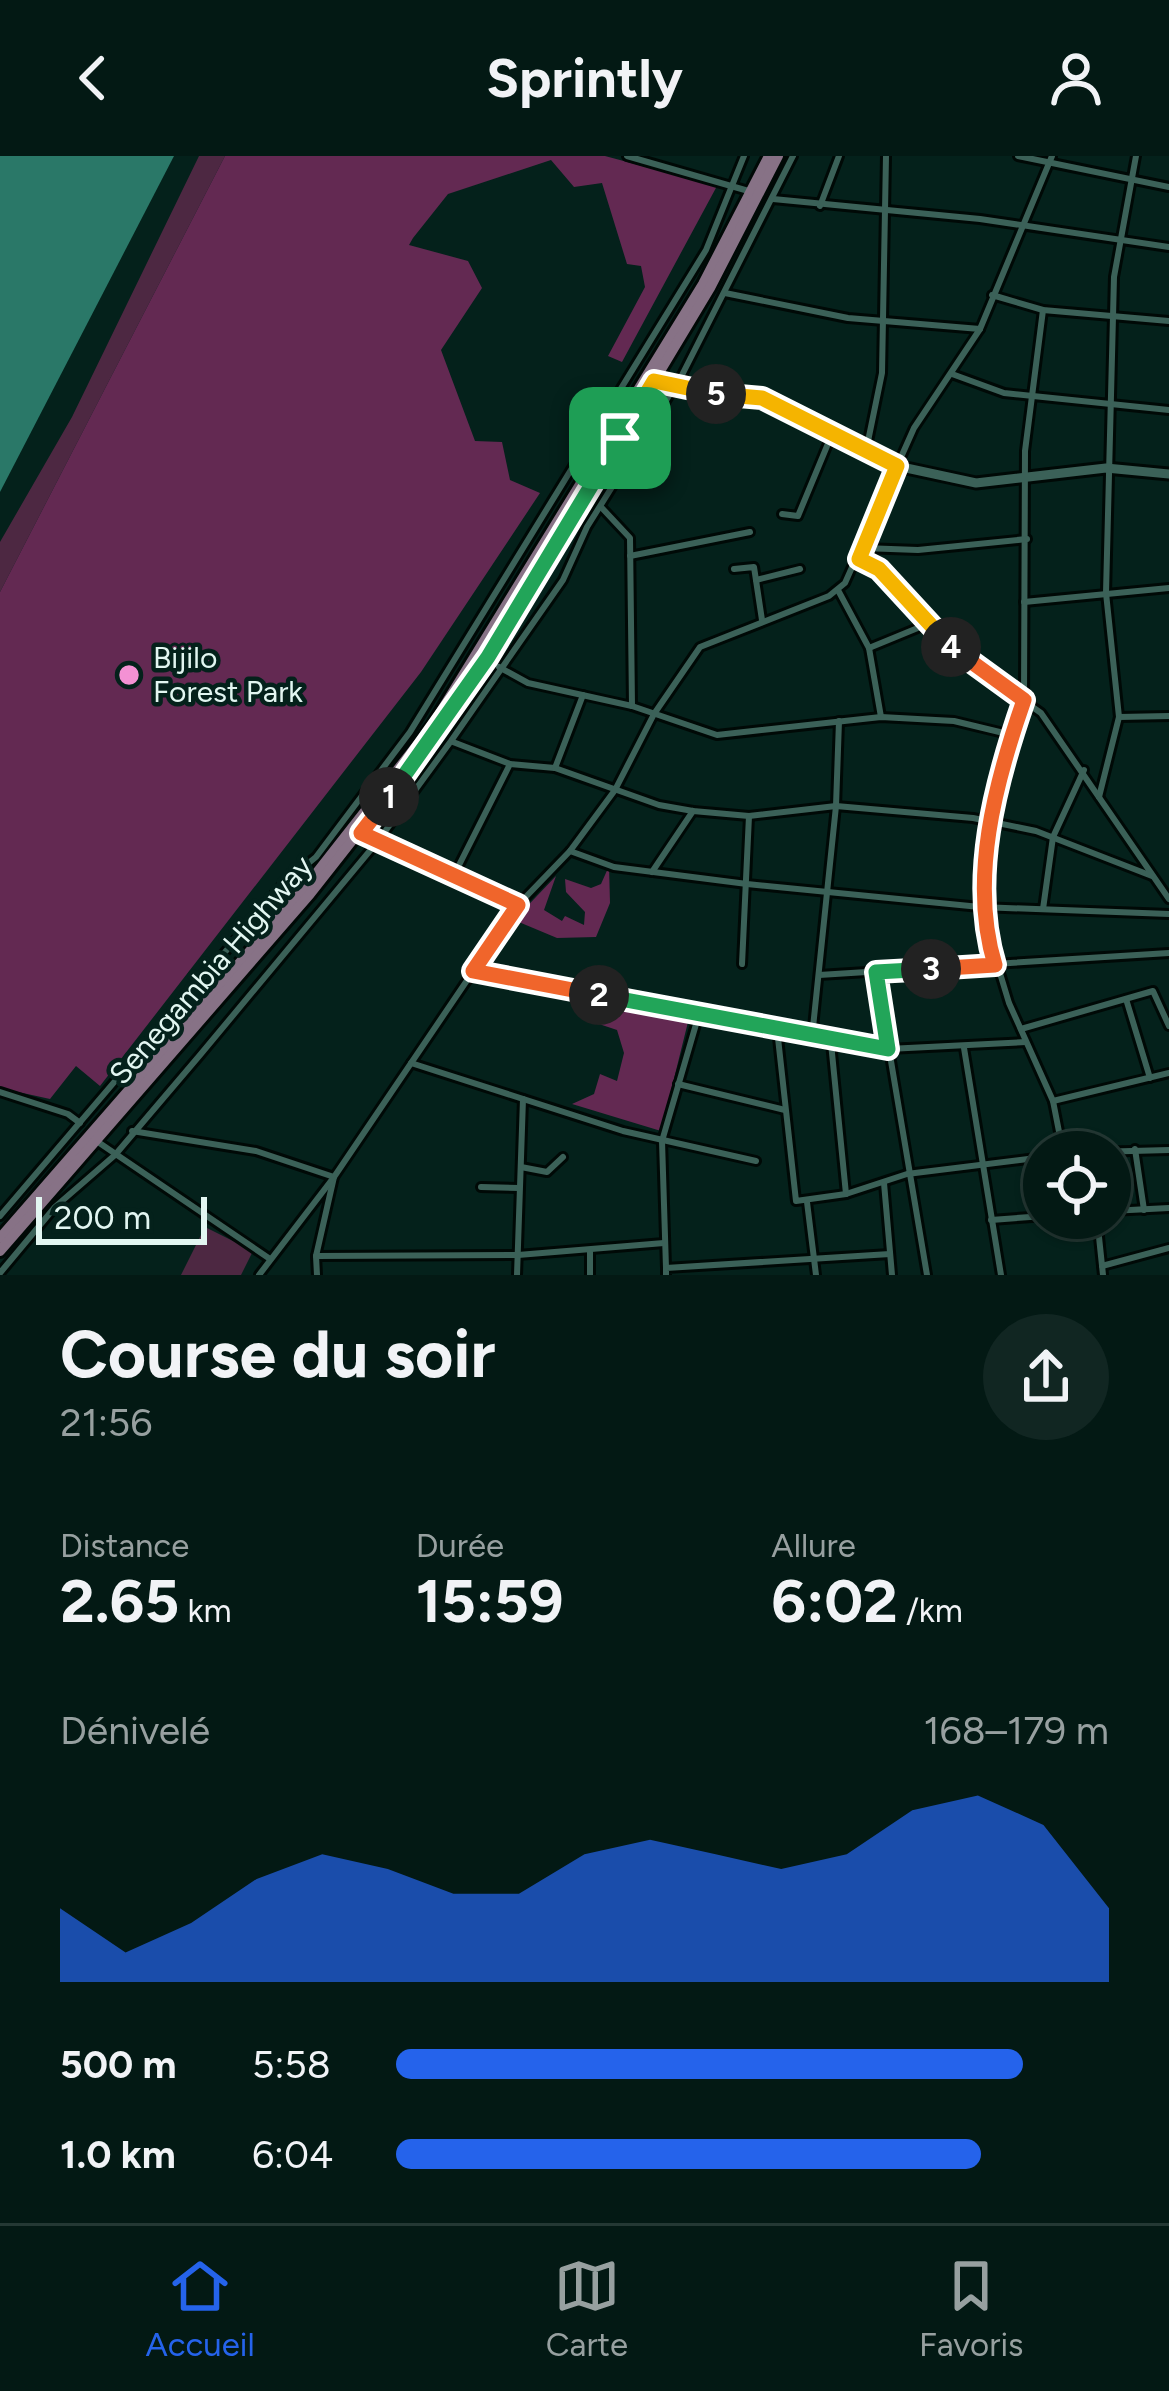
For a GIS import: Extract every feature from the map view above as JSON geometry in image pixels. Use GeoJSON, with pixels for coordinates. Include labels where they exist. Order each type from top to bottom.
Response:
{"type":"FeatureCollection","features":[{"type":"Feature","properties":{"kind":"main road","name":"Senegambia Highway"},"geometry":{"type":"LineString","coordinates":[[0,1238],[304,889],[418,745],[597,462],[773,156]]}},
{"type":"Feature","properties":{"kind":"main road","name":"Senegambia Highway"},"geometry":{"type":"LineString","coordinates":[[0,1251],[361,833],[488,657],[654,381],[773,156]]}},
{"type":"Feature","properties":{"kind":"street"},"geometry":{"type":"LineString","coordinates":[[627,156],[752,191]]}},
{"type":"Feature","properties":{"kind":"street"},"geometry":{"type":"LineString","coordinates":[[0,1216],[283,884],[316,857],[410,732],[706,250],[744,156]]}},
{"type":"Feature","properties":{"kind":"street"},"geometry":{"type":"LineString","coordinates":[[0,1273],[56,1208],[115,1155],[378,842],[451,741],[563,580],[725,293],[793,156]]}},
{"type":"Feature","properties":{"kind":"street"},"geometry":{"type":"LineString","coordinates":[[820,206],[839,156]]}},
{"type":"Feature","properties":{"kind":"street"},"geometry":{"type":"LineString","coordinates":[[866,451],[882,374],[886,156]]}},
{"type":"Feature","properties":{"kind":"street"},"geometry":{"type":"LineString","coordinates":[[1018,156],[1050,159],[1130,183],[1169,187]]}},
{"type":"Feature","properties":{"kind":"street"},"geometry":{"type":"LineString","coordinates":[[1100,796],[1119,717],[1106,593],[1112,317],[1136,156]]}},
{"type":"Feature","properties":{"kind":"street"},"geometry":{"type":"LineString","coordinates":[[259,1275],[334,1177],[518,905],[570,851],[615,790],[654,713],[700,647],[839,591],[859,559],[914,428],[980,329],[1050,159]]}},
{"type":"Feature","properties":{"kind":"street"},"geometry":{"type":"LineString","coordinates":[[773,199],[1022,225],[1169,247]]}},
{"type":"Feature","properties":{"kind":"street"},"geometry":{"type":"LineString","coordinates":[[725,293],[883,321],[980,329]]}},
{"type":"Feature","properties":{"kind":"street"},"geometry":{"type":"LineString","coordinates":[[992,295],[1043,310],[1169,321]]}},
{"type":"Feature","properties":{"kind":"street"},"geometry":{"type":"LineString","coordinates":[[1043,310],[1026,480],[1024,700],[992,822],[980,907],[995,965],[1053,1101],[1059,1131]]}},
{"type":"Feature","properties":{"kind":"street"},"geometry":{"type":"LineString","coordinates":[[952,374],[1031,398],[1169,410]]}},
{"type":"Feature","properties":{"kind":"street"},"geometry":{"type":"LineString","coordinates":[[654,381],[762,398],[897,466],[976,483],[1106,468],[1169,474]]}},
{"type":"Feature","properties":{"kind":"street"},"geometry":{"type":"LineString","coordinates":[[782,514],[797,515],[832,434]]}},
{"type":"Feature","properties":{"kind":"street"},"geometry":{"type":"LineString","coordinates":[[601,507],[626,530],[632,706]]}},
{"type":"Feature","properties":{"kind":"street"},"geometry":{"type":"LineString","coordinates":[[630,556],[750,532]]}},
{"type":"Feature","properties":{"kind":"street"},"geometry":{"type":"LineString","coordinates":[[863,548],[917,550],[1027,539]]}},
{"type":"Feature","properties":{"kind":"street"},"geometry":{"type":"LineString","coordinates":[[859,559],[879,569],[925,625],[1041,713],[1169,899]]}},
{"type":"Feature","properties":{"kind":"street"},"geometry":{"type":"LineString","coordinates":[[734,569],[754,567],[762,620]]}},
{"type":"Feature","properties":{"kind":"street"},"geometry":{"type":"LineString","coordinates":[[756,580],[800,569]]}},
{"type":"Feature","properties":{"kind":"street"},"geometry":{"type":"LineString","coordinates":[[1024,602],[1169,588]]}},
{"type":"Feature","properties":{"kind":"street"},"geometry":{"type":"LineString","coordinates":[[839,591],[869,647],[880,717]]}},
{"type":"Feature","properties":{"kind":"street"},"geometry":{"type":"LineString","coordinates":[[869,647],[925,625]]}},
{"type":"Feature","properties":{"kind":"street"},"geometry":{"type":"LineString","coordinates":[[499,667],[528,683],[632,706],[717,735],[880,717],[954,721],[1012,735]]}},
{"type":"Feature","properties":{"kind":"street"},"geometry":{"type":"LineString","coordinates":[[555,768],[583,695]]}},
{"type":"Feature","properties":{"kind":"street"},"geometry":{"type":"LineString","coordinates":[[1119,717],[1169,716]]}},
{"type":"Feature","properties":{"kind":"street"},"geometry":{"type":"LineString","coordinates":[[812,1036],[836,806],[839,721]]}},
{"type":"Feature","properties":{"kind":"street"},"geometry":{"type":"LineString","coordinates":[[451,741],[510,764],[555,768],[693,811],[749,815],[836,806],[992,822],[1053,837],[1152,876]]}},
{"type":"Feature","properties":{"kind":"street"},"geometry":{"type":"LineString","coordinates":[[453,877],[510,764]]}},
{"type":"Feature","properties":{"kind":"street"},"geometry":{"type":"LineString","coordinates":[[1043,908],[1053,837],[1084,770]]}},
{"type":"Feature","properties":{"kind":"street"},"geometry":{"type":"LineString","coordinates":[[652,872],[693,811]]}},
{"type":"Feature","properties":{"kind":"street"},"geometry":{"type":"LineString","coordinates":[[742,964],[749,815]]}},
{"type":"Feature","properties":{"kind":"street"},"geometry":{"type":"LineString","coordinates":[[361,833],[518,905]]}},
{"type":"Feature","properties":{"kind":"street"},"geometry":{"type":"LineString","coordinates":[[570,851],[614,867],[747,884],[980,907],[1169,914]]}},
{"type":"Feature","properties":{"kind":"street"},"geometry":{"type":"LineString","coordinates":[[819,975],[1169,953]]}},
{"type":"Feature","properties":{"kind":"street"},"geometry":{"type":"LineString","coordinates":[[473,971],[831,1042],[888,1049],[1027,1042]]}},
{"type":"Feature","properties":{"kind":"street"},"geometry":{"type":"LineString","coordinates":[[876,972],[927,1275]]}},
{"type":"Feature","properties":{"kind":"street"},"geometry":{"type":"LineString","coordinates":[[1021,1029],[1153,992],[1169,1026]]}},
{"type":"Feature","properties":{"kind":"street"},"geometry":{"type":"LineString","coordinates":[[1126,999],[1150,1078]]}},
{"type":"Feature","properties":{"kind":"street"},"geometry":{"type":"LineString","coordinates":[[699,1014],[662,1141],[666,1271],[890,1254]]}},
{"type":"Feature","properties":{"kind":"street"},"geometry":{"type":"LineString","coordinates":[[777,1029],[794,1196],[807,1202],[908,1174],[1023,1160]]}},
{"type":"Feature","properties":{"kind":"street"},"geometry":{"type":"LineString","coordinates":[[831,1042],[846,1194]]}},
{"type":"Feature","properties":{"kind":"street"},"geometry":{"type":"LineString","coordinates":[[964,1047],[1001,1275]]}},
{"type":"Feature","properties":{"kind":"street"},"geometry":{"type":"LineString","coordinates":[[411,1063],[662,1141],[756,1161]]}},
{"type":"Feature","properties":{"kind":"street"},"geometry":{"type":"LineString","coordinates":[[1053,1101],[1169,1073]]}},
{"type":"Feature","properties":{"kind":"street"},"geometry":{"type":"LineString","coordinates":[[677,1084],[785,1110]]}},
{"type":"Feature","properties":{"kind":"street"},"geometry":{"type":"LineString","coordinates":[[0,1092],[68,1114],[80,1123]]}},
{"type":"Feature","properties":{"kind":"street"},"geometry":{"type":"LineString","coordinates":[[517,1275],[523,1099]]}},
{"type":"Feature","properties":{"kind":"street"},"geometry":{"type":"LineString","coordinates":[[133,1131],[256,1150],[334,1177]]}},
{"type":"Feature","properties":{"kind":"street"},"geometry":{"type":"LineString","coordinates":[[95,1140],[270,1259]]}},
{"type":"Feature","properties":{"kind":"street"},"geometry":{"type":"LineString","coordinates":[[1131,1148],[1169,1150]]}},
{"type":"Feature","properties":{"kind":"street"},"geometry":{"type":"LineString","coordinates":[[1135,1148],[1144,1210]]}},
{"type":"Feature","properties":{"kind":"street"},"geometry":{"type":"LineString","coordinates":[[521,1167],[547,1172],[563,1157]]}},
{"type":"Feature","properties":{"kind":"street"},"geometry":{"type":"LineString","coordinates":[[317,1275],[316,1256],[334,1177]]}},
{"type":"Feature","properties":{"kind":"street"},"geometry":{"type":"LineString","coordinates":[[884,1183],[892,1275]]}},
{"type":"Feature","properties":{"kind":"street"},"geometry":{"type":"LineString","coordinates":[[481,1187],[520,1188]]}},
{"type":"Feature","properties":{"kind":"street"},"geometry":{"type":"LineString","coordinates":[[807,1202],[816,1275]]}},
{"type":"Feature","properties":{"kind":"street"},"geometry":{"type":"LineString","coordinates":[[311,1207],[325,1212]]}},
{"type":"Feature","properties":{"kind":"street"},"geometry":{"type":"LineString","coordinates":[[1131,1210],[1169,1208]]}},
{"type":"Feature","properties":{"kind":"street"},"geometry":{"type":"LineString","coordinates":[[991,1220],[1023,1218]]}},
{"type":"Feature","properties":{"kind":"street"},"geometry":{"type":"LineString","coordinates":[[1099,1239],[1103,1270],[1169,1248]]}},
{"type":"Feature","properties":{"kind":"street"},"geometry":{"type":"LineString","coordinates":[[316,1256],[518,1255],[664,1243]]}},
{"type":"Feature","properties":{"kind":"street"},"geometry":{"type":"LineString","coordinates":[[590,1252],[590,1275]]}},
{"type":"Feature","properties":{"kind":"shaded area"},"geometry":{"type":"Polygon","coordinates":[[[0,156],[174,156],[0,492],[0,156]]]}},
{"type":"Feature","properties":{"kind":"shaded area"},"geometry":{"type":"Polygon","coordinates":[[[199,156],[225,156],[0,592],[0,542],[72,417],[199,156]]]}},
{"type":"Feature","properties":{"kind":"shaded area","name":"Bijilo Forest Park"},"geometry":{"type":"Polygon","coordinates":[[[225,156],[605,156],[717,186],[622,362],[608,356],[645,287],[641,266],[627,264],[602,183],[574,187],[551,160],[448,194],[413,238],[409,245],[468,261],[482,288],[441,350],[475,441],[502,442],[510,480],[540,493],[421,672],[100,1086],[76,1066],[50,1099],[0,1088],[0,592],[225,156]]]}},
{"type":"Feature","properties":{"kind":"shaded area"},"geometry":{"type":"Polygon","coordinates":[[[609,866],[610,903],[596,937],[557,938],[514,920],[556,876],[544,910],[562,921],[565,916],[584,925],[585,912],[566,892],[565,879],[591,888],[601,884],[609,866]]]}},
{"type":"Feature","properties":{"kind":"shaded area"},"geometry":{"type":"Polygon","coordinates":[[[589,996],[688,1022],[661,1131],[572,1104],[594,1094],[600,1074],[617,1081],[624,1053],[617,1030],[581,1018],[580,1008],[589,996]]]}},
{"type":"Feature","properties":{"kind":"shaded area"},"geometry":{"type":"Polygon","coordinates":[[[205,1227],[253,1251],[241,1275],[181,1275],[205,1227]]]}},
{"type":"Feature","properties":{"kind":"place","name":"Bijilo Forest Park"},"geometry":{"type":"Point","coordinates":[129,675]}},
{"type":"Feature","properties":{"kind":"route"},"geometry":{"type":"LineString","coordinates":[[654,381],[712,394],[762,398],[897,466],[859,559],[879,569],[911,610],[958,654],[1024,700],[992,822],[980,907],[995,965],[876,972],[888,1049],[831,1042],[473,971],[518,905],[361,833],[488,657],[620,438],[654,381]]}}]}
